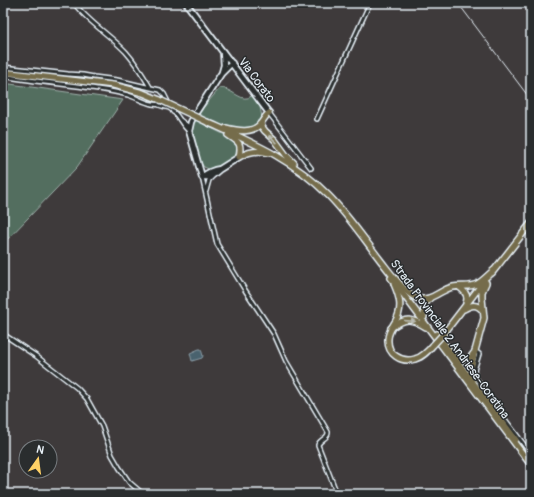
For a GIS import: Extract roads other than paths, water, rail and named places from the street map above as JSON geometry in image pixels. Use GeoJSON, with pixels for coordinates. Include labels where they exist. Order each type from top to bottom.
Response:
{"type":"FeatureCollection","features":[{"type":"Feature","properties":{"kind":"main road","name":"Via Corato"},"geometry":{"type":"LineString","coordinates":[[186,3],[269,112]]}},
{"type":"Feature","properties":{"kind":"main road"},"geometry":{"type":"LineString","coordinates":[[221,74],[224,65],[222,51]]}},
{"type":"Feature","properties":{"kind":"main road"},"geometry":{"type":"LineString","coordinates":[[224,65],[227,63],[232,63]]}},
{"type":"Feature","properties":{"kind":"main road"},"geometry":{"type":"LineString","coordinates":[[232,63],[221,74],[192,120],[189,129],[202,177],[208,177],[212,172],[220,169],[247,152],[264,152],[281,158]]}},
{"type":"Feature","properties":{"kind":"main road","name":"Strada Provinciale 2 Andriese-Coratina"},"geometry":{"type":"LineString","coordinates":[[3,72],[113,85],[143,93],[159,102],[260,147],[281,158],[306,175],[336,203],[392,277],[428,329],[531,465]]}},
{"type":"Feature","properties":{"kind":"main road"},"geometry":{"type":"LineString","coordinates":[[209,123],[228,129],[247,131],[252,130],[261,123],[269,112]]}},
{"type":"Feature","properties":{"kind":"main road"},"geometry":{"type":"LineString","coordinates":[[261,123],[265,131],[306,175]]}},
{"type":"Feature","properties":{"kind":"main road"},"geometry":{"type":"LineString","coordinates":[[219,128],[239,143],[241,148],[239,157]]}},
{"type":"Feature","properties":{"kind":"main road"},"geometry":{"type":"LineString","coordinates":[[197,161],[202,167],[212,172]]}},
{"type":"Feature","properties":{"kind":"main road"},"geometry":{"type":"LineString","coordinates":[[392,277],[400,303],[397,319],[388,334],[389,347],[392,353],[398,358],[408,360],[416,359],[424,355],[445,332],[531,223]]}},
{"type":"Feature","properties":{"kind":"main road"},"geometry":{"type":"LineString","coordinates":[[392,277],[411,296],[422,299],[430,298],[451,287],[476,284],[482,281],[494,270]]}},
{"type":"Feature","properties":{"kind":"main road"},"geometry":{"type":"LineString","coordinates":[[473,382],[471,368],[484,318],[482,292],[494,270]]}},
{"type":"Feature","properties":{"kind":"main road","name":"Strada Provinciale 2 Andriese-Coratina"},"geometry":{"type":"LineString","coordinates":[[392,277],[454,356],[531,460]]}},
{"type":"Feature","properties":{"kind":"main road"},"geometry":{"type":"LineString","coordinates":[[458,286],[465,291],[467,295],[467,300],[462,310]]}},
{"type":"Feature","properties":{"kind":"main road"},"geometry":{"type":"LineString","coordinates":[[424,317],[424,305],[430,298]]}},
{"type":"Feature","properties":{"kind":"main road"},"geometry":{"type":"LineString","coordinates":[[462,310],[474,305],[478,306],[484,313]]}},
{"type":"Feature","properties":{"kind":"main road"},"geometry":{"type":"LineString","coordinates":[[391,328],[399,322],[413,320],[428,329]]}},
{"type":"Feature","properties":{"kind":"main road"},"geometry":{"type":"LineString","coordinates":[[454,356],[461,360],[465,360],[471,357],[475,352]]}},
{"type":"Feature","properties":{"kind":"street"},"geometry":{"type":"LineString","coordinates":[[74,3],[83,14],[112,38],[126,52],[151,88]]}},
{"type":"Feature","properties":{"kind":"street"},"geometry":{"type":"LineString","coordinates":[[317,119],[370,3]]}},
{"type":"Feature","properties":{"kind":"street"},"geometry":{"type":"LineString","coordinates":[[3,67],[83,75],[117,80],[160,90],[167,99],[173,112]]}},
{"type":"Feature","properties":{"kind":"street"},"geometry":{"type":"LineString","coordinates":[[3,78],[9,77],[110,91],[129,95],[151,104],[166,102],[167,99]]}},
{"type":"Feature","properties":{"kind":"street"},"geometry":{"type":"LineString","coordinates":[[159,102],[169,108],[186,129],[189,129]]}},
{"type":"Feature","properties":{"kind":"street","name":"Via Corato"},"geometry":{"type":"LineString","coordinates":[[269,112],[311,168]]}},
{"type":"Feature","properties":{"kind":"street"},"geometry":{"type":"LineString","coordinates":[[179,120],[189,129]]}},
{"type":"Feature","properties":{"kind":"street"},"geometry":{"type":"LineString","coordinates":[[183,122],[192,120]]}},
{"type":"Feature","properties":{"kind":"street"},"geometry":{"type":"LineString","coordinates":[[206,193],[212,172]]}},
{"type":"Feature","properties":{"kind":"street"},"geometry":{"type":"LineString","coordinates":[[202,177],[218,244],[245,290],[272,329],[286,361],[329,434],[318,445],[337,494]]}},
{"type":"Feature","properties":{"kind":"street"},"geometry":{"type":"LineString","coordinates":[[3,334],[36,356],[77,388],[87,398],[102,426],[112,455],[130,482],[143,494]]}},
{"type":"Feature","properties":{"kind":"street"},"geometry":{"type":"LineString","coordinates":[[475,352],[479,354],[474,370],[475,376],[531,454]]}},
{"type":"Feature","properties":{"kind":"street"},"geometry":{"type":"LineString","coordinates":[[527,448],[531,444]]}},
{"type":"Feature","properties":{"kind":"water"},"geometry":{"type":"Polygon","coordinates":[[[201,349],[203,356],[202,358],[192,361],[190,353],[201,349]]]}},
{"type":"Feature","properties":{"kind":"railway"},"geometry":{"type":"LineString","coordinates":[[458,3],[531,100]]}}]}
